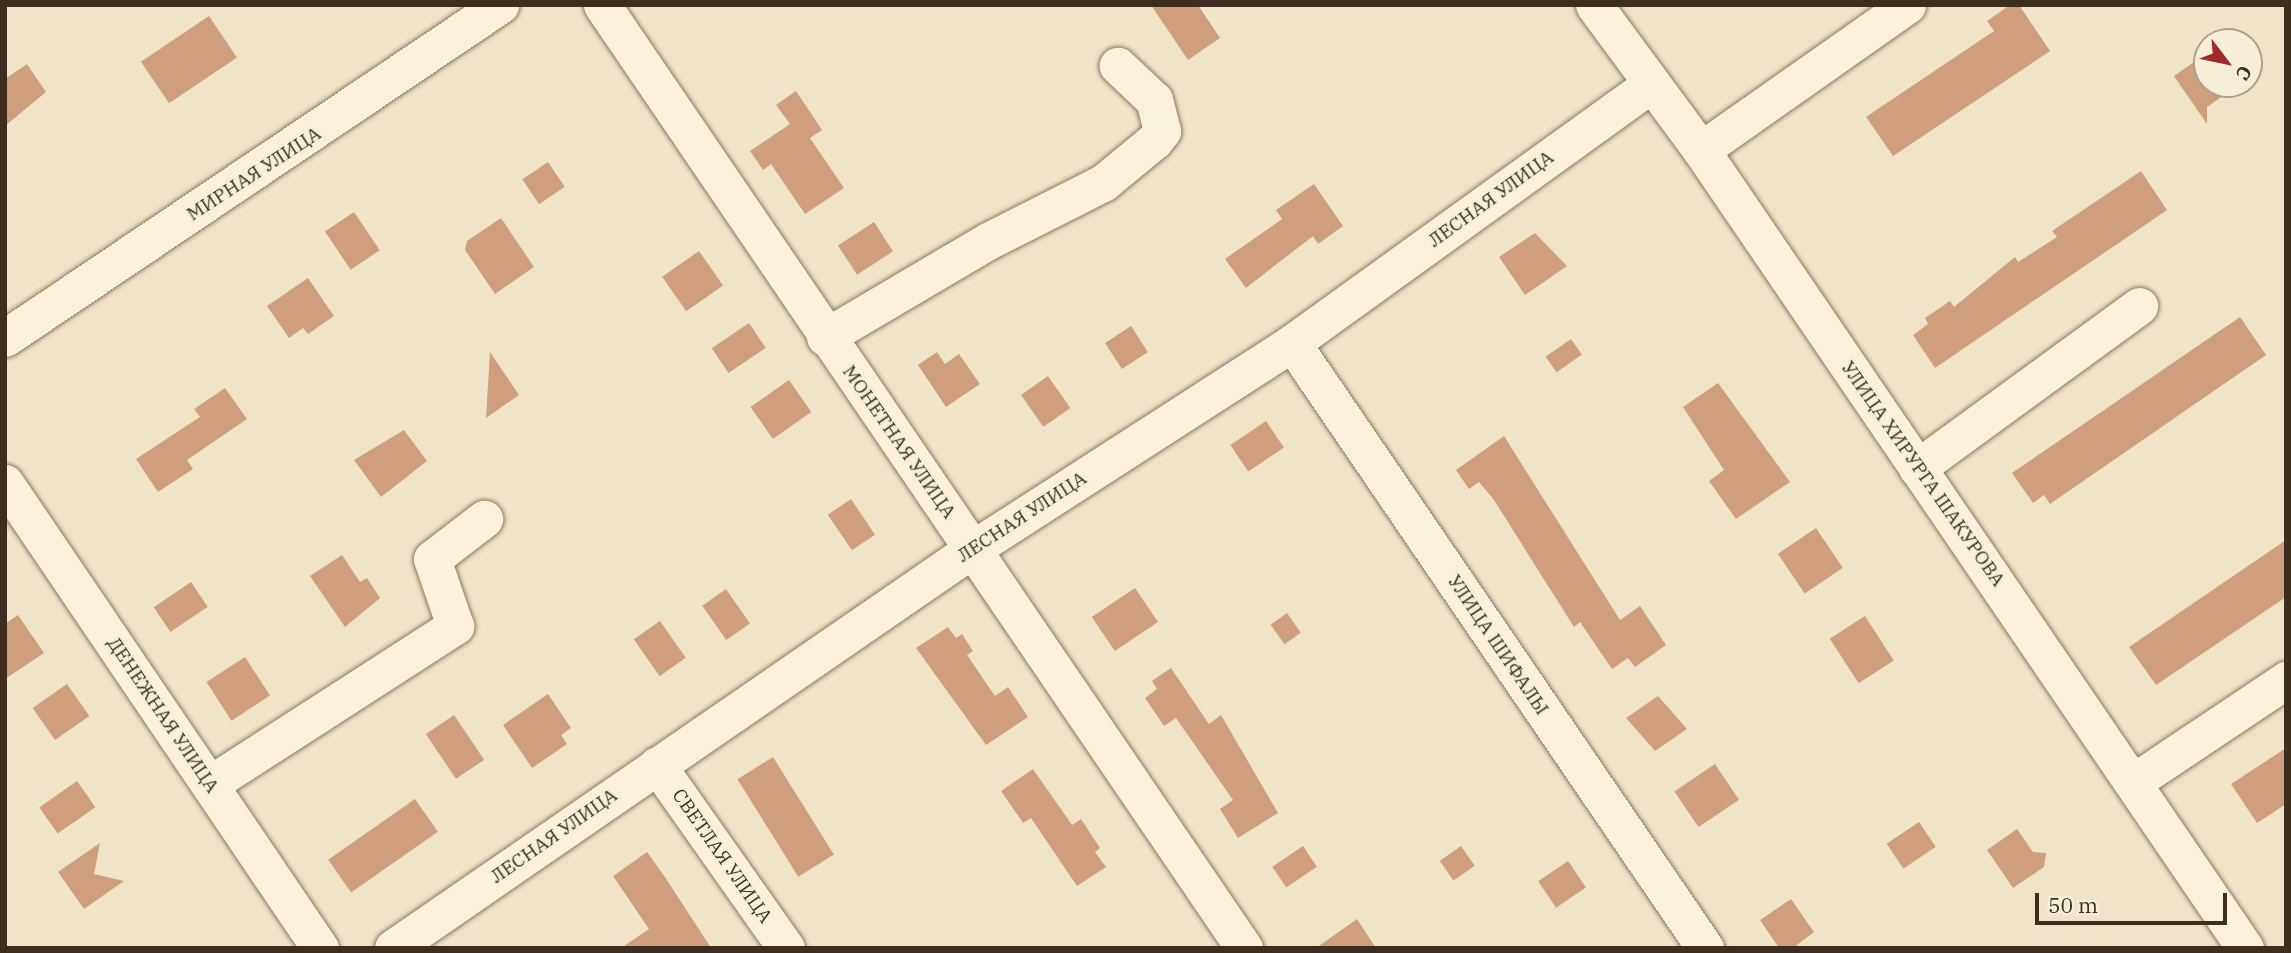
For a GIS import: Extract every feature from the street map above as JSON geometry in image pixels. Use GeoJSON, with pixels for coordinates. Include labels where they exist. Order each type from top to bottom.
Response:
{"type":"FeatureCollection","features":[{"type":"Feature","properties":{"kind":"street","name":"МИРНАЯ УЛИЦА"},"geometry":{"type":"LineString","coordinates":[[5,338],[320,132],[500,5]]}},
{"type":"Feature","properties":{"kind":"street","name":"МОНЕТНАЯ УЛИЦА"},"geometry":{"type":"LineString","coordinates":[[602,5],[825,337],[974,548],[1244,948]]}},
{"type":"Feature","properties":{"kind":"street","name":"УЛИЦА ХИРУРГА ШАКУРОВА"},"geometry":{"type":"LineString","coordinates":[[1594,5],[1650,85],[1701,150],[1917,468],[2135,781],[2245,948]]}},
{"type":"Feature","properties":{"kind":"street"},"geometry":{"type":"LineString","coordinates":[[1701,150],[1907,5]]}},
{"type":"Feature","properties":{"kind":"street"},"geometry":{"type":"LineString","coordinates":[[825,337],[988,242],[1103,183],[1154,141],[1163,131],[1154,100],[1118,66]]}},
{"type":"Feature","properties":{"kind":"street","name":"ЛЕСНАЯ УЛИЦА"},"geometry":{"type":"LineString","coordinates":[[393,948],[974,548],[1292,343],[1650,85]]}},
{"type":"Feature","properties":{"kind":"street"},"geometry":{"type":"LineString","coordinates":[[1917,468],[2139,306]]}},
{"type":"Feature","properties":{"kind":"street","name":"УЛИЦА ШИФАЛЫ"},"geometry":{"type":"LineString","coordinates":[[1292,343],[1705,948]]}},
{"type":"Feature","properties":{"kind":"street","name":"ДЕНЕЖНАЯ УЛИЦА"},"geometry":{"type":"LineString","coordinates":[[5,482],[320,948]]}},
{"type":"Feature","properties":{"kind":"street"},"geometry":{"type":"LineString","coordinates":[[210,784],[455,626],[432,559],[484,519]]}},
{"type":"Feature","properties":{"kind":"street"},"geometry":{"type":"LineString","coordinates":[[2135,781],[2286,680]]}},
{"type":"Feature","properties":{"kind":"street","name":"СВЕТЛАЯ УЛИЦА"},"geometry":{"type":"LineString","coordinates":[[657,765],[786,948]]}},
{"type":"Feature","properties":{"kind":"building"},"geometry":{"type":"Polygon","coordinates":[[[1151,5],[1198,5],[1220,38],[1188,60],[1151,5]]]}},
{"type":"Feature","properties":{"kind":"building"},"geometry":{"type":"Polygon","coordinates":[[[2010,5],[2019,5],[2050,51],[1893,156],[1866,117],[1994,31],[1987,21],[2010,5]]]}},
{"type":"Feature","properties":{"kind":"building"},"geometry":{"type":"Polygon","coordinates":[[[209,16],[237,57],[169,103],[141,62],[209,16]]]}},
{"type":"Feature","properties":{"kind":"building"},"geometry":{"type":"Polygon","coordinates":[[[2193,63],[2193,98],[2220,98],[2207,107],[2207,124],[2174,76],[2193,63]]]}},
{"type":"Feature","properties":{"kind":"building"},"geometry":{"type":"Polygon","coordinates":[[[27,64],[46,92],[5,126],[5,79],[27,64]]]}},
{"type":"Feature","properties":{"kind":"building"},"geometry":{"type":"Polygon","coordinates":[[[796,91],[822,130],[810,138],[844,188],[805,214],[771,164],[763,170],[750,151],[790,124],[776,105],[796,91]]]}},
{"type":"Feature","properties":{"kind":"building"},"geometry":{"type":"Polygon","coordinates":[[[548,162],[565,187],[539,204],[522,179],[548,162]]]}},
{"type":"Feature","properties":{"kind":"building"},"geometry":{"type":"Polygon","coordinates":[[[2141,171],[2167,210],[1935,368],[1913,335],[1928,324],[1925,318],[1950,301],[1954,307],[2015,257],[2018,262],[2057,237],[2052,231],[2141,171]]]}},
{"type":"Feature","properties":{"kind":"building"},"geometry":{"type":"Polygon","coordinates":[[[1314,184],[1343,226],[1318,244],[1313,236],[1246,288],[1225,259],[1282,219],[1276,210],[1314,184]]]}},
{"type":"Feature","properties":{"kind":"building"},"geometry":{"type":"Polygon","coordinates":[[[354,212],[380,250],[351,270],[325,232],[354,212]]]}},
{"type":"Feature","properties":{"kind":"building"},"geometry":{"type":"Polygon","coordinates":[[[501,218],[534,267],[495,294],[465,250],[467,241],[501,218]]]}},
{"type":"Feature","properties":{"kind":"building"},"geometry":{"type":"Polygon","coordinates":[[[874,222],[893,251],[857,275],[838,245],[874,222]]]}},
{"type":"Feature","properties":{"kind":"building"},"geometry":{"type":"Polygon","coordinates":[[[1535,233],[1567,266],[1525,295],[1499,257],[1535,233]]]}},
{"type":"Feature","properties":{"kind":"building"},"geometry":{"type":"Polygon","coordinates":[[[699,251],[723,285],[686,311],[662,277],[699,251]]]}},
{"type":"Feature","properties":{"kind":"building"},"geometry":{"type":"Polygon","coordinates":[[[308,278],[334,316],[308,334],[303,328],[289,338],[267,306],[308,278]]]}},
{"type":"Feature","properties":{"kind":"building"},"geometry":{"type":"Polygon","coordinates":[[[2240,317],[2266,355],[2050,504],[2044,495],[2033,503],[2012,473],[2240,317]]]}},
{"type":"Feature","properties":{"kind":"building"},"geometry":{"type":"Polygon","coordinates":[[[749,323],[766,348],[728,373],[712,348],[749,323]]]}},
{"type":"Feature","properties":{"kind":"building"},"geometry":{"type":"Polygon","coordinates":[[[1131,326],[1148,352],[1122,369],[1105,343],[1131,326]]]}},
{"type":"Feature","properties":{"kind":"building"},"geometry":{"type":"Polygon","coordinates":[[[1571,339],[1582,355],[1557,372],[1546,357],[1571,339]]]}},
{"type":"Feature","properties":{"kind":"building"},"geometry":{"type":"Polygon","coordinates":[[[490,352],[519,395],[486,418],[490,352]]]}},
{"type":"Feature","properties":{"kind":"building"},"geometry":{"type":"Polygon","coordinates":[[[937,352],[945,364],[959,354],[980,384],[946,407],[918,365],[937,352]]]}},
{"type":"Feature","properties":{"kind":"building"},"geometry":{"type":"Polygon","coordinates":[[[1048,376],[1070,408],[1043,427],[1021,395],[1048,376]]]}},
{"type":"Feature","properties":{"kind":"building"},"geometry":{"type":"Polygon","coordinates":[[[789,380],[811,412],[773,439],[750,407],[789,380]]]}},
{"type":"Feature","properties":{"kind":"building"},"geometry":{"type":"Polygon","coordinates":[[[1718,383],[1790,482],[1736,519],[1709,481],[1724,470],[1683,407],[1718,383]]]}},
{"type":"Feature","properties":{"kind":"building"},"geometry":{"type":"Polygon","coordinates":[[[225,388],[247,419],[187,460],[193,469],[158,492],[136,459],[200,417],[194,409],[225,388]]]}},
{"type":"Feature","properties":{"kind":"building"},"geometry":{"type":"Polygon","coordinates":[[[1266,421],[1284,448],[1248,472],[1230,445],[1266,421]]]}},
{"type":"Feature","properties":{"kind":"building"},"geometry":{"type":"Polygon","coordinates":[[[404,430],[427,461],[381,497],[354,460],[404,430]]]}},
{"type":"Feature","properties":{"kind":"building"},"geometry":{"type":"Polygon","coordinates":[[[1504,436],[1620,620],[1640,606],[1666,645],[1635,667],[1628,658],[1612,669],[1580,622],[1574,627],[1494,500],[1479,482],[1469,489],[1456,470],[1504,436]]]}},
{"type":"Feature","properties":{"kind":"building"},"geometry":{"type":"Polygon","coordinates":[[[851,499],[875,535],[852,550],[828,515],[851,499]]]}},
{"type":"Feature","properties":{"kind":"building"},"geometry":{"type":"Polygon","coordinates":[[[1816,528],[1843,568],[1805,594],[1778,554],[1816,528]]]}},
{"type":"Feature","properties":{"kind":"building"},"geometry":{"type":"Polygon","coordinates":[[[2286,540],[2286,597],[2156,685],[2129,647],[2286,540]]]}},
{"type":"Feature","properties":{"kind":"building"},"geometry":{"type":"Polygon","coordinates":[[[342,555],[360,582],[367,578],[380,598],[345,627],[310,576],[342,555]]]}},
{"type":"Feature","properties":{"kind":"building"},"geometry":{"type":"Polygon","coordinates":[[[191,582],[208,607],[170,632],[154,607],[191,582]]]}},
{"type":"Feature","properties":{"kind":"building"},"geometry":{"type":"Polygon","coordinates":[[[1135,588],[1158,622],[1115,651],[1092,617],[1135,588]]]}},
{"type":"Feature","properties":{"kind":"building"},"geometry":{"type":"Polygon","coordinates":[[[726,589],[750,623],[726,640],[702,606],[726,589]]]}},
{"type":"Feature","properties":{"kind":"building"},"geometry":{"type":"Polygon","coordinates":[[[1287,613],[1301,633],[1284,644],[1271,624],[1287,613]]]}},
{"type":"Feature","properties":{"kind":"building"},"geometry":{"type":"Polygon","coordinates":[[[18,615],[44,653],[5,679],[5,624],[18,615]]]}},
{"type":"Feature","properties":{"kind":"building"},"geometry":{"type":"Polygon","coordinates":[[[1865,616],[1894,660],[1859,683],[1830,639],[1865,616]]]}},
{"type":"Feature","properties":{"kind":"building"},"geometry":{"type":"Polygon","coordinates":[[[660,621],[686,658],[660,676],[634,639],[660,621]]]}},
{"type":"Feature","properties":{"kind":"building"},"geometry":{"type":"Polygon","coordinates":[[[948,627],[956,638],[962,634],[973,651],[967,655],[995,696],[1008,687],[1028,717],[986,745],[916,648],[948,627]]]}},
{"type":"Feature","properties":{"kind":"building"},"geometry":{"type":"Polygon","coordinates":[[[245,657],[270,696],[231,721],[206,682],[245,657]]]}},
{"type":"Feature","properties":{"kind":"building"},"geometry":{"type":"Polygon","coordinates":[[[1171,668],[1209,724],[1221,715],[1278,813],[1238,838],[1220,809],[1233,800],[1176,718],[1164,726],[1145,698],[1157,689],[1152,681],[1171,668]]]}},
{"type":"Feature","properties":{"kind":"building"},"geometry":{"type":"Polygon","coordinates":[[[67,684],[89,716],[55,740],[33,708],[67,684]]]}},
{"type":"Feature","properties":{"kind":"building"},"geometry":{"type":"Polygon","coordinates":[[[548,694],[571,728],[561,735],[567,744],[532,768],[503,725],[548,694]]]}},
{"type":"Feature","properties":{"kind":"building"},"geometry":{"type":"Polygon","coordinates":[[[1658,696],[1687,729],[1655,751],[1626,718],[1658,696]]]}},
{"type":"Feature","properties":{"kind":"building"},"geometry":{"type":"Polygon","coordinates":[[[454,715],[484,760],[456,779],[426,734],[454,715]]]}},
{"type":"Feature","properties":{"kind":"building"},"geometry":{"type":"Polygon","coordinates":[[[2286,748],[2286,804],[2257,823],[2231,784],[2286,748]]]}},
{"type":"Feature","properties":{"kind":"building"},"geometry":{"type":"Polygon","coordinates":[[[773,757],[834,855],[798,877],[737,779],[773,757]]]}},
{"type":"Feature","properties":{"kind":"building"},"geometry":{"type":"Polygon","coordinates":[[[1715,764],[1739,800],[1698,827],[1674,791],[1715,764]]]}},
{"type":"Feature","properties":{"kind":"building"},"geometry":{"type":"Polygon","coordinates":[[[1033,769],[1072,825],[1081,819],[1100,848],[1095,852],[1106,867],[1077,886],[1031,818],[1023,823],[1001,791],[1033,769]]]}},
{"type":"Feature","properties":{"kind":"building"},"geometry":{"type":"Polygon","coordinates":[[[77,781],[95,807],[58,834],[39,807],[77,781]]]}},
{"type":"Feature","properties":{"kind":"building"},"geometry":{"type":"Polygon","coordinates":[[[415,799],[438,832],[351,893],[328,860],[415,799]]]}},
{"type":"Feature","properties":{"kind":"building"},"geometry":{"type":"Polygon","coordinates":[[[1919,822],[1936,847],[1903,869],[1887,844],[1919,822]]]}},
{"type":"Feature","properties":{"kind":"building"},"geometry":{"type":"Polygon","coordinates":[[[2017,829],[2033,852],[2046,853],[2044,867],[2013,888],[1987,850],[2017,829]]]}},
{"type":"Feature","properties":{"kind":"building"},"geometry":{"type":"Polygon","coordinates":[[[100,843],[94,874],[124,881],[84,909],[58,872],[100,843]]]}},
{"type":"Feature","properties":{"kind":"building"},"geometry":{"type":"Polygon","coordinates":[[[1303,846],[1317,867],[1286,887],[1272,867],[1303,846]]]}},
{"type":"Feature","properties":{"kind":"building"},"geometry":{"type":"Polygon","coordinates":[[[1461,846],[1475,866],[1453,881],[1440,861],[1461,846]]]}},
{"type":"Feature","properties":{"kind":"building"},"geometry":{"type":"Polygon","coordinates":[[[647,852],[711,948],[621,948],[649,929],[613,876],[647,852]]]}},
{"type":"Feature","properties":{"kind":"building"},"geometry":{"type":"Polygon","coordinates":[[[1568,861],[1586,888],[1556,908],[1538,881],[1568,861]]]}},
{"type":"Feature","properties":{"kind":"building"},"geometry":{"type":"Polygon","coordinates":[[[1791,899],[1814,932],[1793,948],[1779,948],[1760,920],[1791,899]]]}},
{"type":"Feature","properties":{"kind":"building"},"geometry":{"type":"Polygon","coordinates":[[[1357,919],[1376,948],[1316,948],[1357,919]]]}}]}
